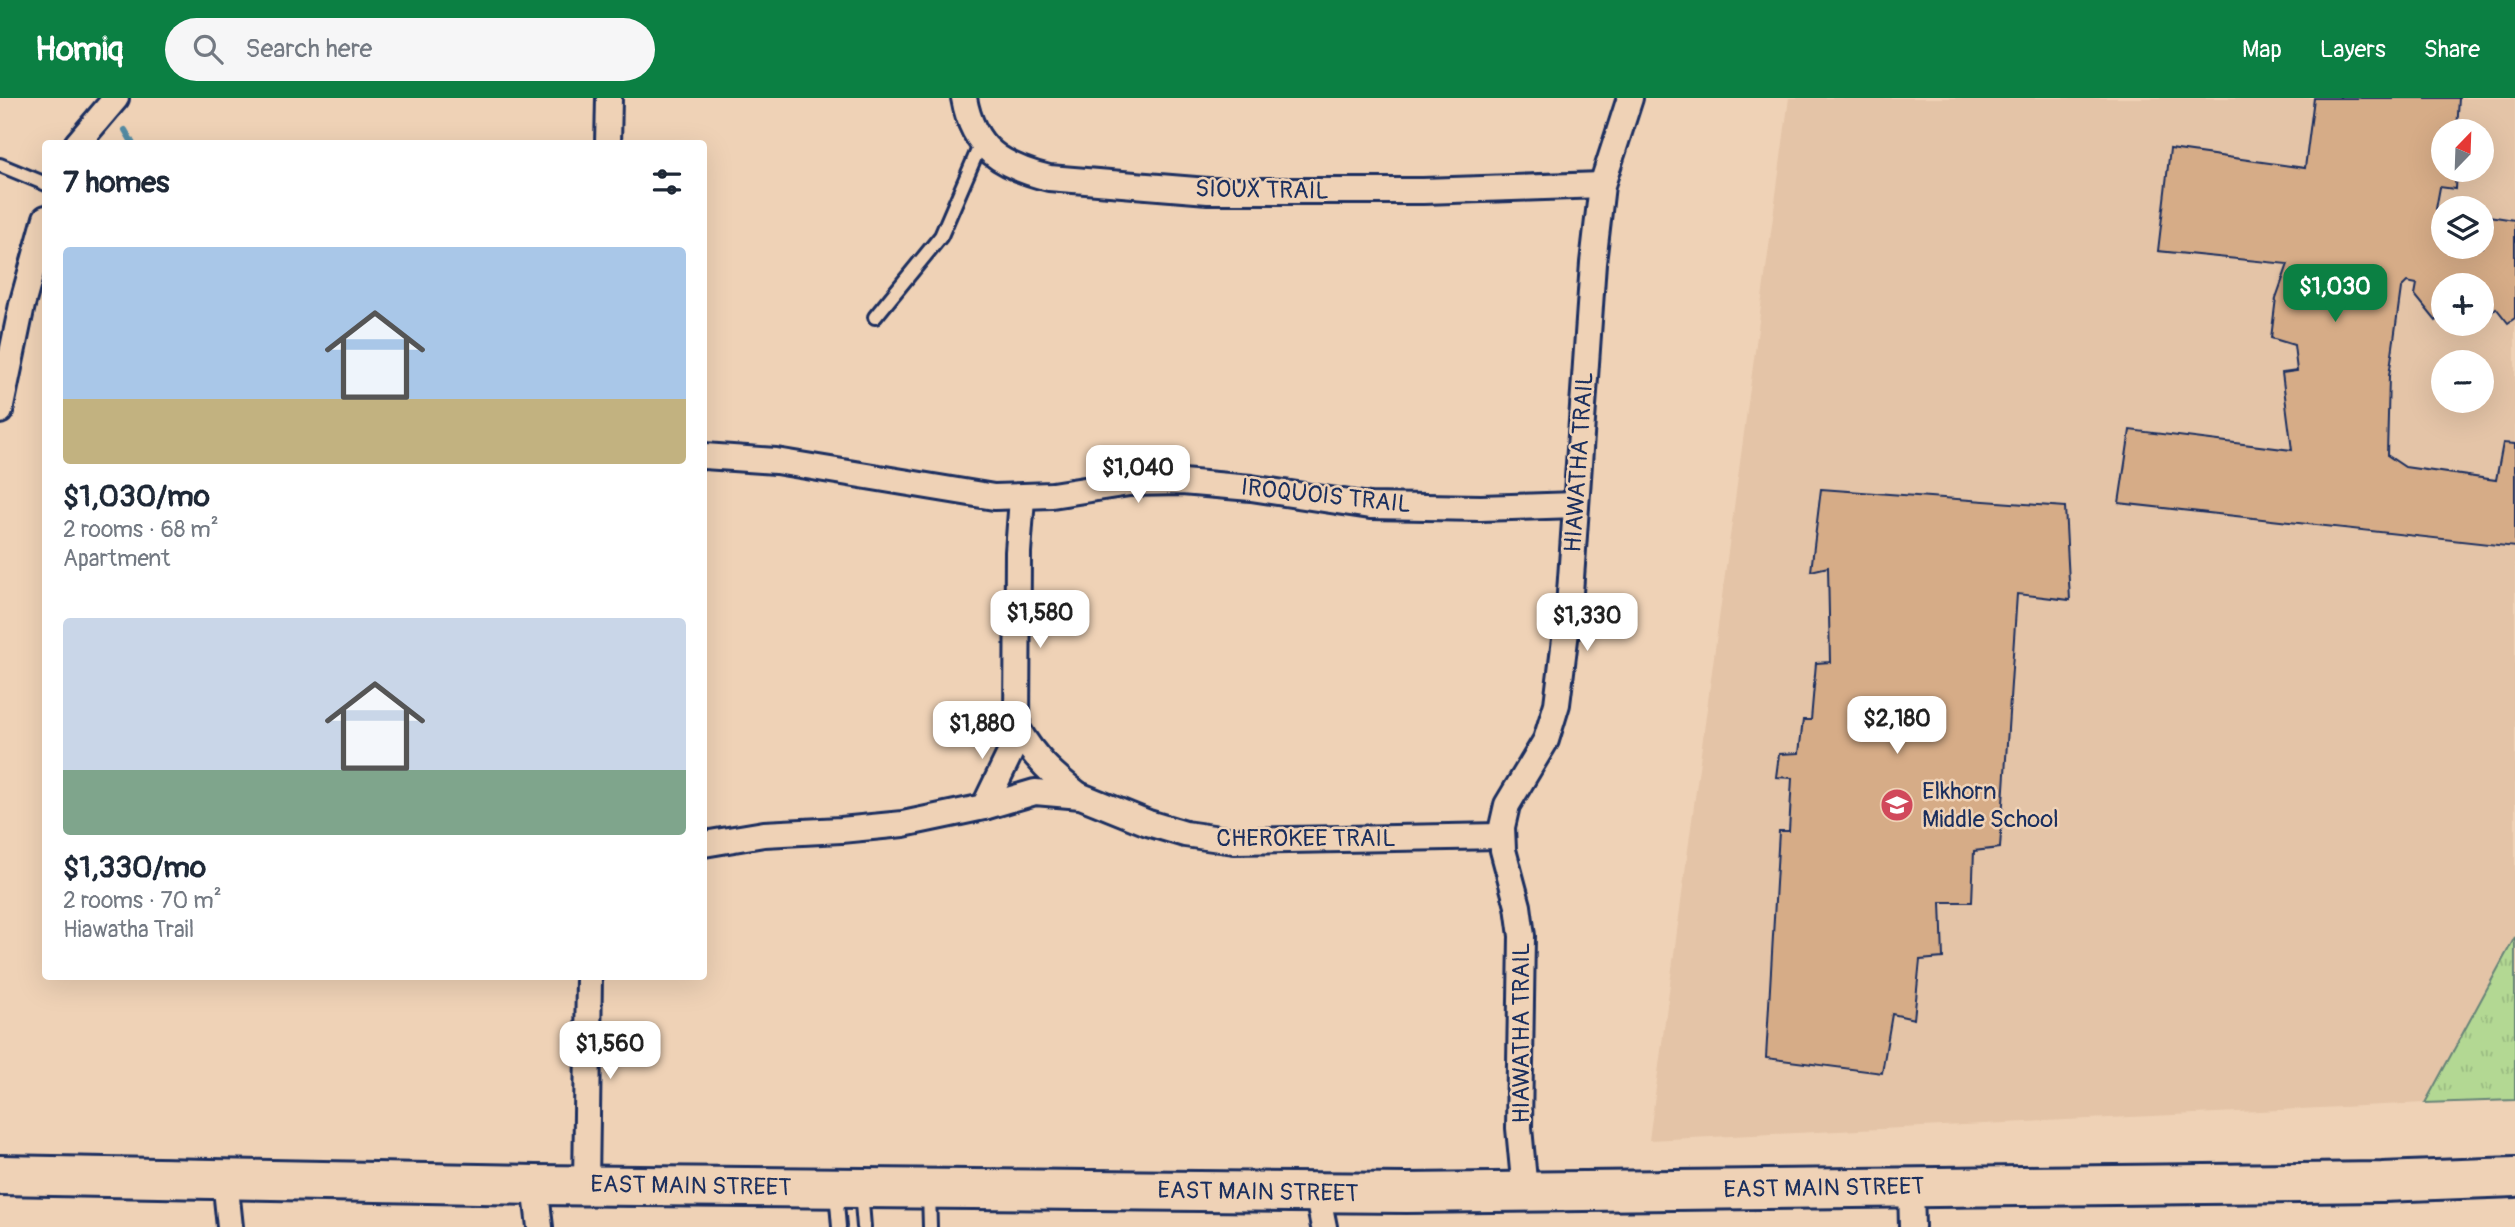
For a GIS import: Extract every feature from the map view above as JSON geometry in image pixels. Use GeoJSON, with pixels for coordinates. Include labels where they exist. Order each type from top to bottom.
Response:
{"type":"FeatureCollection","features":[{"type":"Feature","properties":{"kind":"main road","name":"EAST MAIN STREET"},"geometry":{"type":"LineString","coordinates":[[0,1175],[534,1185],[928,1188],[1320,1210],[1525,1191],[2382,1182],[2515,1177]]}},
{"type":"Feature","properties":{"kind":"street"},"geometry":{"type":"LineString","coordinates":[[80,140],[116,98]]}},
{"type":"Feature","properties":{"kind":"street"},"geometry":{"type":"LineString","coordinates":[[608,140],[609,98]]}},
{"type":"Feature","properties":{"kind":"street","name":"SIOUX TRAIL"},"geometry":{"type":"LineString","coordinates":[[964,98],[967,115],[981,144],[1003,162],[1027,173],[1049,178],[1208,191],[1423,191],[1602,185]]}},
{"type":"Feature","properties":{"kind":"street","name":"HIAWATHA TRAIL"},"geometry":{"type":"LineString","coordinates":[[1525,1191],[1520,1128],[1522,936],[1518,906],[1501,836],[1507,805],[1546,740],[1554,718],[1565,642],[1593,263],[1602,185],[1630,98]]}},
{"type":"Feature","properties":{"kind":"street"},"geometry":{"type":"LineString","coordinates":[[0,411],[22,305],[42,232]]}},
{"type":"Feature","properties":{"kind":"street","name":"IROQUOIS TRAIL"},"geometry":{"type":"LineString","coordinates":[[707,456],[776,461],[958,493],[1022,498],[1069,494],[1129,483],[1182,482],[1251,488],[1370,506],[1481,508],[1576,505]]}},
{"type":"Feature","properties":{"kind":"street"},"geometry":{"type":"LineString","coordinates":[[984,807],[1014,745],[1017,729],[1018,552],[1022,498]]}},
{"type":"Feature","properties":{"kind":"street"},"geometry":{"type":"LineString","coordinates":[[1017,729],[1031,752],[1080,796]]}},
{"type":"Feature","properties":{"kind":"street","name":"CHEROKEE TRAIL"},"geometry":{"type":"LineString","coordinates":[[707,844],[764,834],[903,824],[984,807],[1035,792],[1080,796],[1148,824],[1185,834],[1234,841],[1501,836]]}},
{"type":"Feature","properties":{"kind":"street"},"geometry":{"type":"LineString","coordinates":[[586,1184],[589,980]]}},
{"type":"Feature","properties":{"kind":"street"},"geometry":{"type":"LineString","coordinates":[[225,1180],[230,1227]]}},
{"type":"Feature","properties":{"kind":"street"},"geometry":{"type":"LineString","coordinates":[[534,1185],[540,1227]]}},
{"type":"Feature","properties":{"kind":"street"},"geometry":{"type":"LineString","coordinates":[[1912,1187],[1912,1227]]}},
{"type":"Feature","properties":{"kind":"lane"},"geometry":{"type":"LineString","coordinates":[[875,317],[941,236],[981,144]]}},
{"type":"Feature","properties":{"kind":"lane"},"geometry":{"type":"LineString","coordinates":[[0,165],[42,182]]}},
{"type":"Feature","properties":{"kind":"lane"},"geometry":{"type":"LineString","coordinates":[[839,1227],[848,1187]]}},
{"type":"Feature","properties":{"kind":"lane"},"geometry":{"type":"LineString","coordinates":[[848,1187],[863,1227]]}},
{"type":"Feature","properties":{"kind":"lane"},"geometry":{"type":"LineString","coordinates":[[928,1188],[930,1227]]}},
{"type":"Feature","properties":{"kind":"shaded area"},"geometry":{"type":"Polygon","coordinates":[[[1789,98],[2515,98],[2515,937],[2425,1103],[1649,1140],[1789,98]]]}},
{"type":"Feature","properties":{"kind":"green space"},"geometry":{"type":"Polygon","coordinates":[[[2515,937],[2515,1100],[2425,1103],[2515,937]]]}},
{"type":"Feature","properties":{"kind":"building"},"geometry":{"type":"Polygon","coordinates":[[[2314,98],[2459,98],[2458,119],[2431,119],[2431,182],[2455,182],[2455,189],[2440,187],[2438,196],[2431,196],[2431,259],[2494,259],[2494,217],[2515,220],[2515,318],[2508,323],[2496,308],[2494,310],[2494,273],[2431,273],[2431,315],[2415,295],[2417,284],[2407,282],[2401,288],[2389,376],[2387,455],[2405,467],[2496,480],[2503,443],[2515,444],[2515,547],[2119,503],[2130,430],[2292,450],[2282,373],[2297,371],[2294,345],[2271,338],[2276,298],[2288,264],[2158,251],[2170,149],[2305,168],[2314,98]]]}},
{"type":"Feature","properties":{"kind":"building","name":"Elkhorn Middle School"},"geometry":{"type":"Polygon","coordinates":[[[1821,489],[2065,507],[2070,600],[2017,594],[2000,848],[1974,851],[1972,902],[1941,902],[1943,958],[1920,960],[1914,1019],[1892,1014],[1882,1073],[1766,1058],[1779,831],[1789,831],[1792,778],[1776,777],[1779,754],[1799,753],[1803,720],[1811,720],[1816,663],[1830,662],[1828,567],[1811,571],[1821,489]]]}},
{"type":"Feature","properties":{"kind":"waterway"},"geometry":{"type":"LineString","coordinates":[[125,130],[131,140]]}},
{"type":"Feature","properties":{"kind":"place","name":"Elkhorn Middle School"},"geometry":{"type":"Point","coordinates":[1897,805]}}]}
